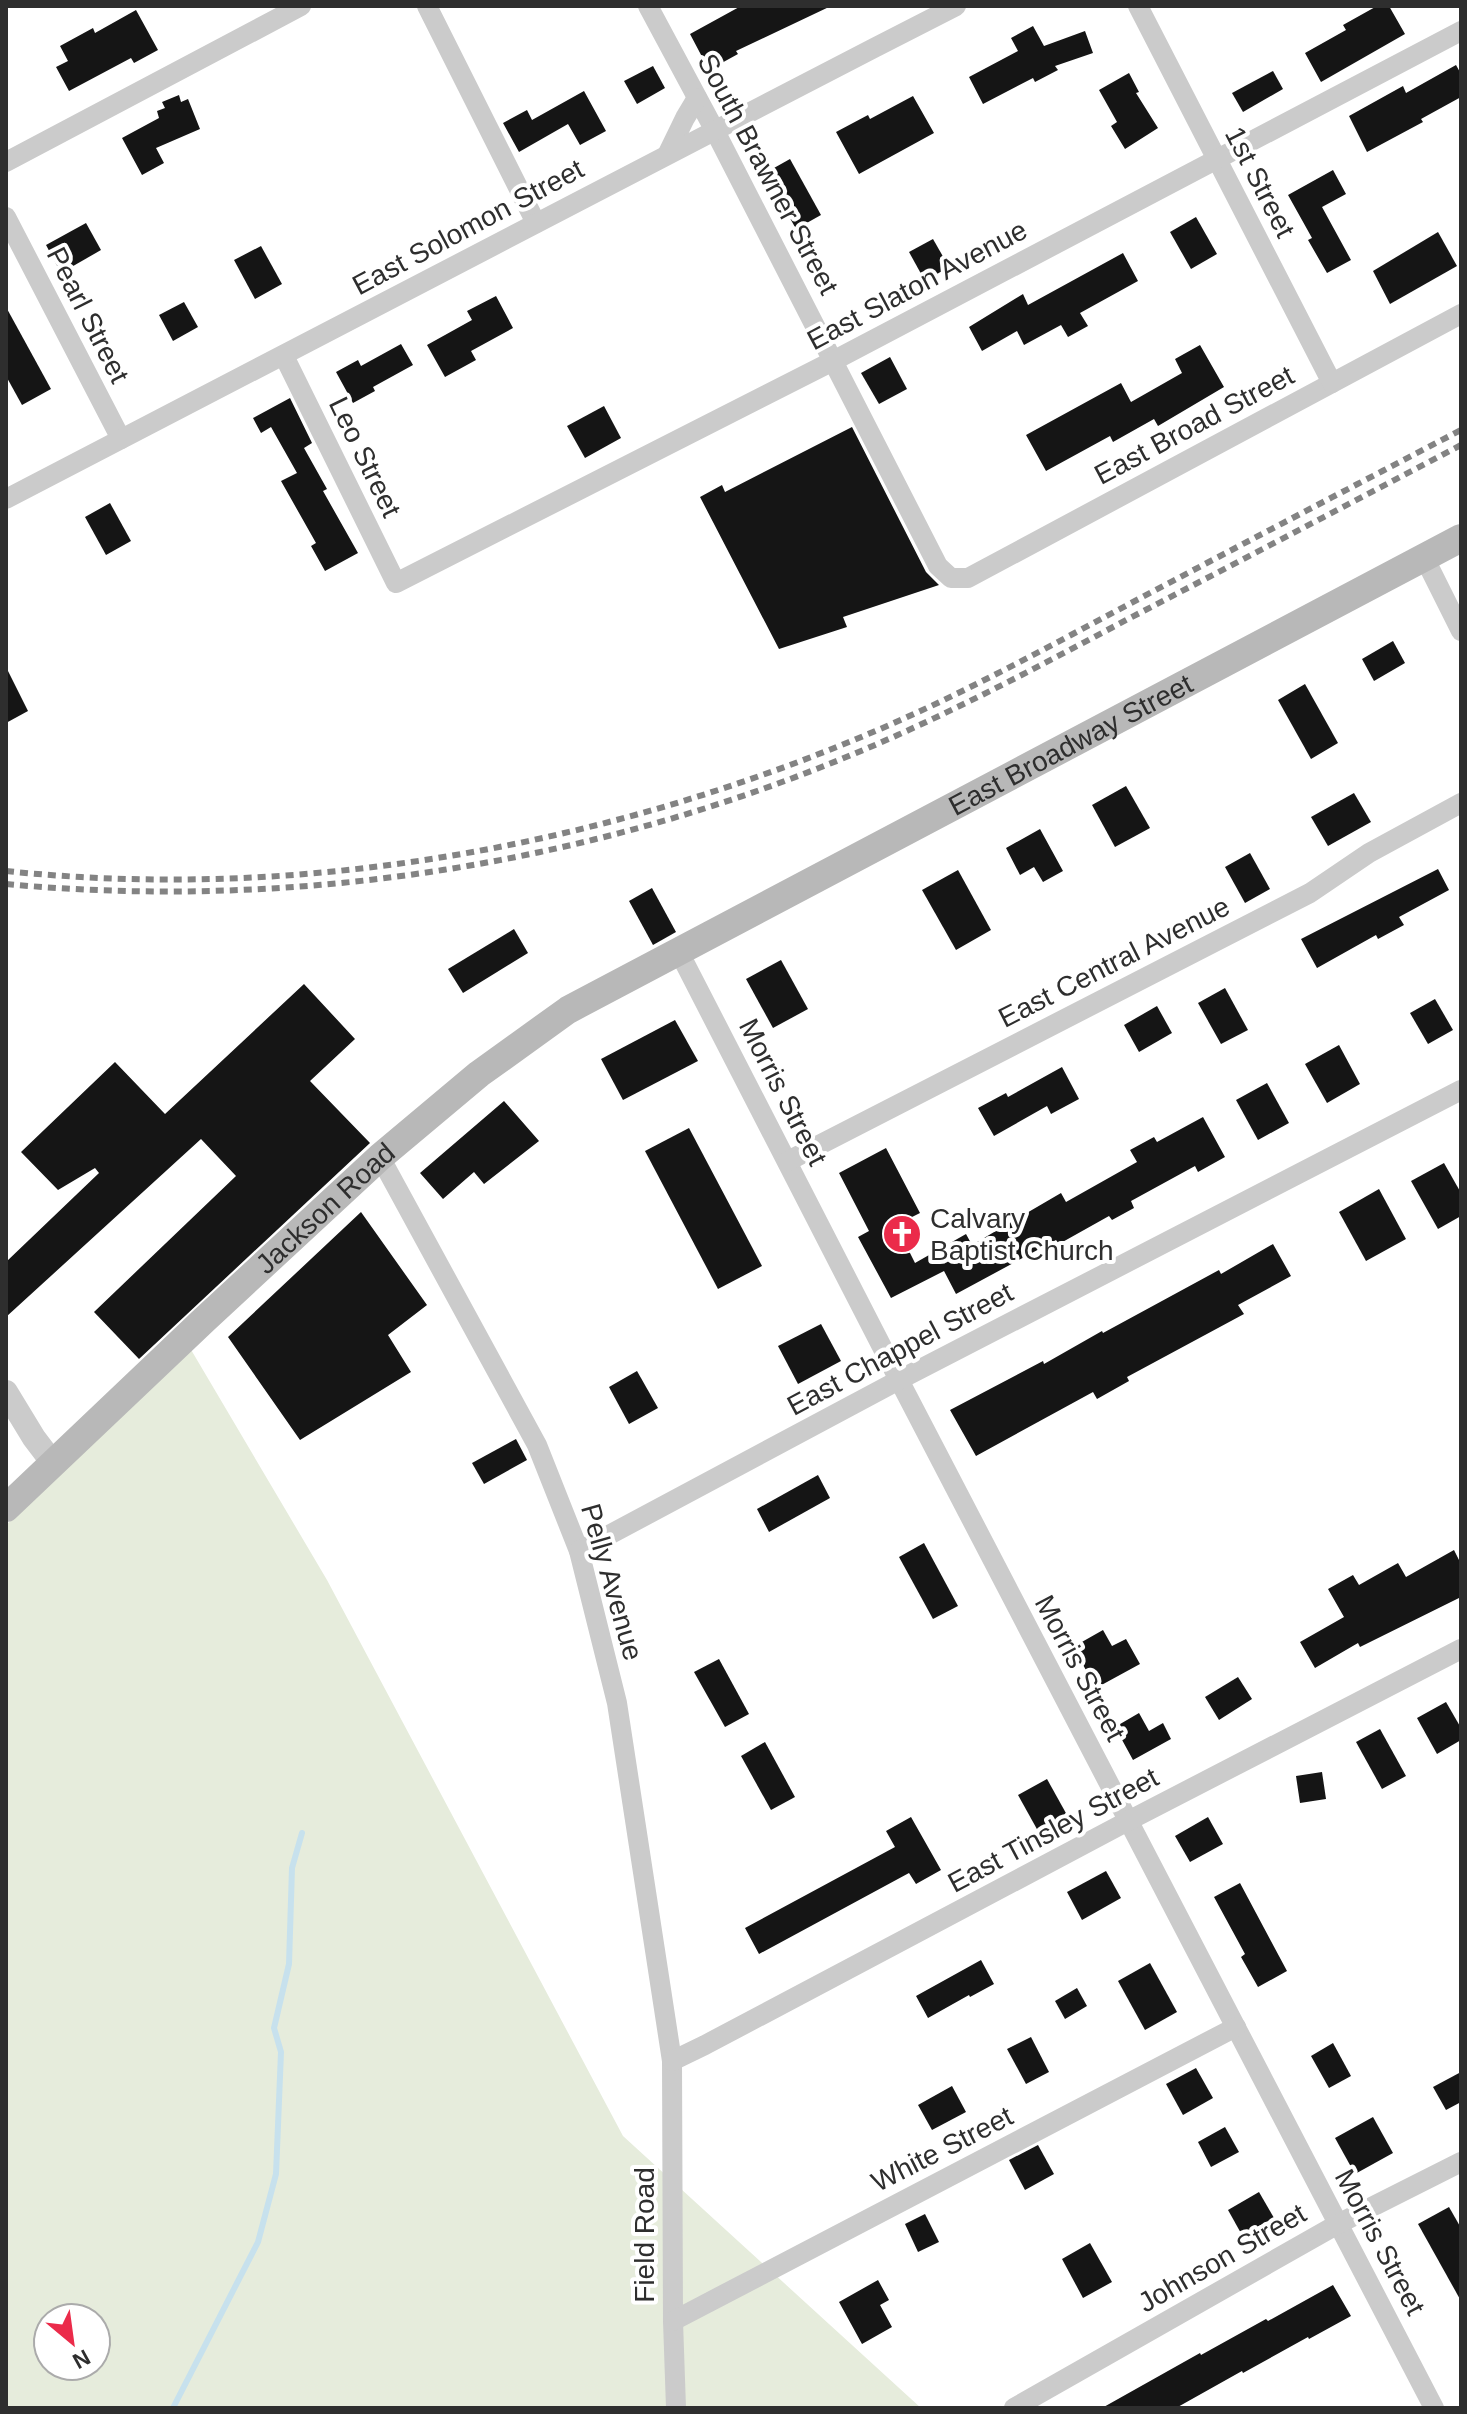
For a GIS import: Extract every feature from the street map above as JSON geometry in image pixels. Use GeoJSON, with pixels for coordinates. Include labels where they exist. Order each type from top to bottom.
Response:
{"type":"FeatureCollection","features":[{"type":"Feature","properties":{"kind":"main road","name":"East Broadway Street"},"geometry":{"type":"LineString","coordinates":[[679,952],[1461,538]]}},
{"type":"Feature","properties":{"kind":"main road","name":"Jackson Road"},"geometry":{"type":"LineString","coordinates":[[6,1508],[380,1157],[479,1074],[568,1010],[679,952]]}},
{"type":"Feature","properties":{"kind":"street"},"geometry":{"type":"LineString","coordinates":[[6,162],[301,6]]}},
{"type":"Feature","properties":{"kind":"street"},"geometry":{"type":"LineString","coordinates":[[427,6],[536,223]]}},
{"type":"Feature","properties":{"kind":"street","name":"South Brawner Street"},"geometry":{"type":"LineString","coordinates":[[648,6],[938,566],[951,578]]}},
{"type":"Feature","properties":{"kind":"street","name":"East Solomon Street"},"geometry":{"type":"LineString","coordinates":[[6,499],[956,6]]}},
{"type":"Feature","properties":{"kind":"street","name":"1st Street"},"geometry":{"type":"LineString","coordinates":[[1138,6],[1332,383]]}},
{"type":"Feature","properties":{"kind":"street","name":"East Slaton Avenue"},"geometry":{"type":"LineString","coordinates":[[396,583],[833,361],[1461,31]]}},
{"type":"Feature","properties":{"kind":"street"},"geometry":{"type":"LineString","coordinates":[[668,153],[697,98]]}},
{"type":"Feature","properties":{"kind":"street","name":"Pearl Street"},"geometry":{"type":"LineString","coordinates":[[6,217],[121,439]]}},
{"type":"Feature","properties":{"kind":"street","name":"East Broad Street"},"geometry":{"type":"LineString","coordinates":[[951,578],[968,578],[1461,314]]}},
{"type":"Feature","properties":{"kind":"street","name":"Leo Street"},"geometry":{"type":"LineString","coordinates":[[284,356],[396,583]]}},
{"type":"Feature","properties":{"kind":"street"},"geometry":{"type":"LineString","coordinates":[[1424,557],[1461,631]]}},
{"type":"Feature","properties":{"kind":"street","name":"East Central Avenue"},"geometry":{"type":"LineString","coordinates":[[788,1161],[1310,893],[1369,853],[1461,803]]}},
{"type":"Feature","properties":{"kind":"street","name":"Morris Street"},"geometry":{"type":"LineString","coordinates":[[679,952],[1434,2408]]}},
{"type":"Feature","properties":{"kind":"street","name":"East Chappel Street"},"geometry":{"type":"LineString","coordinates":[[579,1551],[899,1380],[1461,1090]]}},
{"type":"Feature","properties":{"kind":"street","name":"Pelly Avenue"},"geometry":{"type":"LineString","coordinates":[[380,1157],[537,1445],[579,1551],[617,1703],[672,2061]]}},
{"type":"Feature","properties":{"kind":"street"},"geometry":{"type":"LineString","coordinates":[[6,1392],[53,1463]]}},
{"type":"Feature","properties":{"kind":"street","name":"East Tinsley Street"},"geometry":{"type":"LineString","coordinates":[[672,2061],[1461,1649]]}},
{"type":"Feature","properties":{"kind":"street","name":"White Street"},"geometry":{"type":"LineString","coordinates":[[673,2321],[1236,2027]]}},
{"type":"Feature","properties":{"kind":"street","name":"Field Road"},"geometry":{"type":"LineString","coordinates":[[672,2061],[676,2408]]}},
{"type":"Feature","properties":{"kind":"street","name":"Johnson Street"},"geometry":{"type":"LineString","coordinates":[[1014,2408],[1338,2224],[1461,2162]]}},
{"type":"Feature","properties":{"kind":"green space"},"geometry":{"type":"Polygon","coordinates":[[[190,1348],[327,1580],[623,2136],[921,2408],[6,2408],[6,1525],[190,1348]]]}},
{"type":"Feature","properties":{"kind":"building"},"geometry":{"type":"Polygon","coordinates":[[[741,6],[831,6],[736,51],[738,54],[709,70],[690,34],[741,6]]]}},
{"type":"Feature","properties":{"kind":"building"},"geometry":{"type":"Polygon","coordinates":[[[1377,6],[1389,6],[1405,34],[1321,82],[1305,53],[1346,30],[1343,25],[1377,6]]]}},
{"type":"Feature","properties":{"kind":"building"},"geometry":{"type":"Polygon","coordinates":[[[136,10],[158,50],[134,63],[131,58],[69,91],[56,67],[68,61],[60,46],[93,28],[95,33],[136,10]]]}},
{"type":"Feature","properties":{"kind":"building"},"geometry":{"type":"Polygon","coordinates":[[[1033,26],[1044,46],[1085,31],[1093,53],[1055,66],[1058,70],[1035,82],[1033,78],[983,104],[969,77],[1018,51],[1011,38],[1033,26]]]}},
{"type":"Feature","properties":{"kind":"building"},"geometry":{"type":"Polygon","coordinates":[[[1456,65],[1461,74],[1461,97],[1367,152],[1349,116],[1403,86],[1406,93],[1456,65]]]}},
{"type":"Feature","properties":{"kind":"building"},"geometry":{"type":"Polygon","coordinates":[[[653,66],[665,88],[637,104],[624,81],[653,66]]]}},
{"type":"Feature","properties":{"kind":"building"},"geometry":{"type":"Polygon","coordinates":[[[1273,71],[1283,89],[1243,112],[1232,93],[1273,71]]]}},
{"type":"Feature","properties":{"kind":"building"},"geometry":{"type":"Polygon","coordinates":[[[1129,73],[1139,92],[1136,93],[1158,128],[1125,149],[1111,126],[1117,122],[1099,90],[1129,73]]]}},
{"type":"Feature","properties":{"kind":"building"},"geometry":{"type":"Polygon","coordinates":[[[584,91],[606,131],[580,145],[568,124],[519,152],[503,123],[527,110],[532,120],[584,91]]]}},
{"type":"Feature","properties":{"kind":"building"},"geometry":{"type":"Polygon","coordinates":[[[179,95],[181,102],[188,99],[200,129],[156,148],[164,163],[142,175],[122,138],[159,118],[157,111],[165,108],[162,102],[179,95]]]}},
{"type":"Feature","properties":{"kind":"building"},"geometry":{"type":"Polygon","coordinates":[[[913,96],[934,133],[859,174],[836,132],[868,115],[870,119],[913,96]]]}},
{"type":"Feature","properties":{"kind":"building"},"geometry":{"type":"Polygon","coordinates":[[[790,159],[821,215],[796,229],[765,173],[790,159]]]}},
{"type":"Feature","properties":{"kind":"building"},"geometry":{"type":"Polygon","coordinates":[[[1333,170],[1346,194],[1322,207],[1351,260],[1327,273],[1288,195],[1333,170]]]}},
{"type":"Feature","properties":{"kind":"building"},"geometry":{"type":"Polygon","coordinates":[[[1196,217],[1217,254],[1191,269],[1170,232],[1196,217]]]}},
{"type":"Feature","properties":{"kind":"building"},"geometry":{"type":"Polygon","coordinates":[[[86,223],[101,250],[61,273],[46,245],[86,223]]]}},
{"type":"Feature","properties":{"kind":"building"},"geometry":{"type":"Polygon","coordinates":[[[1438,232],[1457,266],[1390,304],[1373,271],[1438,232]]]}},
{"type":"Feature","properties":{"kind":"building"},"geometry":{"type":"Polygon","coordinates":[[[933,239],[949,267],[925,281],[909,252],[933,239]]]}},
{"type":"Feature","properties":{"kind":"building"},"geometry":{"type":"Polygon","coordinates":[[[261,246],[282,284],[255,299],[234,260],[261,246]]]}},
{"type":"Feature","properties":{"kind":"building"},"geometry":{"type":"Polygon","coordinates":[[[1123,253],[1138,281],[1080,313],[1088,326],[1068,337],[1061,325],[1024,345],[1017,331],[982,351],[969,327],[1023,294],[1028,305],[1123,253]]]}},
{"type":"Feature","properties":{"kind":"building"},"geometry":{"type":"Polygon","coordinates":[[[496,296],[513,328],[471,351],[476,360],[445,377],[427,345],[472,320],[467,311],[496,296]]]}},
{"type":"Feature","properties":{"kind":"building"},"geometry":{"type":"Polygon","coordinates":[[[184,302],[198,327],[173,341],[159,315],[184,302]]]}},
{"type":"Feature","properties":{"kind":"building"},"geometry":{"type":"Polygon","coordinates":[[[6,307],[51,389],[22,405],[6,376],[6,307]]]}},
{"type":"Feature","properties":{"kind":"building"},"geometry":{"type":"Polygon","coordinates":[[[401,344],[413,365],[373,387],[375,391],[353,403],[336,372],[358,360],[361,366],[401,344]]]}},
{"type":"Feature","properties":{"kind":"building"},"geometry":{"type":"Polygon","coordinates":[[[1200,345],[1224,387],[1158,426],[1154,419],[1113,442],[1110,436],[1046,471],[1026,435],[1121,383],[1131,402],[1182,373],[1175,359],[1200,345]]]}},
{"type":"Feature","properties":{"kind":"building"},"geometry":{"type":"Polygon","coordinates":[[[890,357],[907,389],[879,404],[861,373],[890,357]]]}},
{"type":"Feature","properties":{"kind":"building"},"geometry":{"type":"Polygon","coordinates":[[[290,398],[312,443],[304,448],[327,489],[323,491],[358,553],[325,571],[311,546],[316,543],[281,481],[297,473],[271,427],[261,433],[253,418],[290,398]]]}},
{"type":"Feature","properties":{"kind":"building"},"geometry":{"type":"Polygon","coordinates":[[[604,406],[621,438],[585,458],[567,426],[604,406]]]}},
{"type":"Feature","properties":{"kind":"building"},"geometry":{"type":"Polygon","coordinates":[[[852,427],[926,572],[939,585],[843,617],[847,627],[779,649],[700,497],[722,485],[725,492],[852,427]]]}},
{"type":"Feature","properties":{"kind":"building"},"geometry":{"type":"Polygon","coordinates":[[[110,503],[131,541],[106,555],[85,517],[110,503]]]}},
{"type":"Feature","properties":{"kind":"building"},"geometry":{"type":"Polygon","coordinates":[[[1393,641],[1405,663],[1374,681],[1362,659],[1393,641]]]}},
{"type":"Feature","properties":{"kind":"building"},"geometry":{"type":"Polygon","coordinates":[[[6,667],[28,711],[6,723],[6,667]]]}},
{"type":"Feature","properties":{"kind":"building"},"geometry":{"type":"Polygon","coordinates":[[[1305,684],[1338,743],[1311,759],[1278,700],[1305,684]]]}},
{"type":"Feature","properties":{"kind":"building"},"geometry":{"type":"Polygon","coordinates":[[[1126,786],[1150,828],[1115,847],[1092,805],[1126,786]]]}},
{"type":"Feature","properties":{"kind":"building"},"geometry":{"type":"Polygon","coordinates":[[[1354,793],[1371,822],[1328,846],[1311,817],[1354,793]]]}},
{"type":"Feature","properties":{"kind":"building"},"geometry":{"type":"Polygon","coordinates":[[[1040,829],[1063,871],[1043,882],[1034,867],[1020,875],[1006,848],[1040,829]]]}},
{"type":"Feature","properties":{"kind":"building"},"geometry":{"type":"Polygon","coordinates":[[[1250,853],[1270,889],[1245,903],[1225,867],[1250,853]]]}},
{"type":"Feature","properties":{"kind":"building"},"geometry":{"type":"Polygon","coordinates":[[[1438,869],[1449,890],[1399,917],[1404,925],[1378,939],[1376,935],[1317,968],[1301,939],[1438,869]]]}},
{"type":"Feature","properties":{"kind":"building"},"geometry":{"type":"Polygon","coordinates":[[[958,870],[991,930],[956,950],[922,890],[958,870]]]}},
{"type":"Feature","properties":{"kind":"building"},"geometry":{"type":"Polygon","coordinates":[[[652,888],[676,932],[653,945],[629,901],[652,888]]]}},
{"type":"Feature","properties":{"kind":"building"},"geometry":{"type":"Polygon","coordinates":[[[514,929],[528,953],[463,993],[448,969],[514,929]]]}},
{"type":"Feature","properties":{"kind":"building"},"geometry":{"type":"Polygon","coordinates":[[[781,960],[808,1009],[773,1028],[746,979],[781,960]]]}},
{"type":"Feature","properties":{"kind":"building"},"geometry":{"type":"Polygon","coordinates":[[[304,984],[355,1039],[310,1081],[370,1143],[139,1359],[94,1312],[236,1176],[201,1139],[6,1317],[6,1262],[99,1173],[95,1168],[58,1190],[21,1152],[115,1062],[165,1114],[304,984]]]}},
{"type":"Feature","properties":{"kind":"building"},"geometry":{"type":"Polygon","coordinates":[[[1225,988],[1248,1030],[1221,1044],[1198,1003],[1225,988]]]}},
{"type":"Feature","properties":{"kind":"building"},"geometry":{"type":"Polygon","coordinates":[[[1435,999],[1453,1030],[1428,1044],[1410,1013],[1435,999]]]}},
{"type":"Feature","properties":{"kind":"building"},"geometry":{"type":"Polygon","coordinates":[[[1157,1006],[1172,1033],[1139,1052],[1124,1025],[1157,1006]]]}},
{"type":"Feature","properties":{"kind":"building"},"geometry":{"type":"Polygon","coordinates":[[[675,1020],[698,1061],[623,1100],[601,1059],[675,1020]]]}},
{"type":"Feature","properties":{"kind":"building"},"geometry":{"type":"Polygon","coordinates":[[[1339,1045],[1360,1084],[1327,1103],[1305,1064],[1339,1045]]]}},
{"type":"Feature","properties":{"kind":"building"},"geometry":{"type":"Polygon","coordinates":[[[1062,1067],[1079,1099],[1051,1114],[1047,1106],[994,1136],[978,1108],[1006,1093],[1008,1097],[1062,1067]]]}},
{"type":"Feature","properties":{"kind":"building"},"geometry":{"type":"Polygon","coordinates":[[[1267,1083],[1289,1123],[1258,1140],[1236,1100],[1267,1083]]]}},
{"type":"Feature","properties":{"kind":"building"},"geometry":{"type":"Polygon","coordinates":[[[504,1101],[539,1141],[484,1184],[474,1172],[443,1199],[420,1173],[504,1101]]]}},
{"type":"Feature","properties":{"kind":"building"},"geometry":{"type":"Polygon","coordinates":[[[1203,1117],[1225,1157],[1198,1172],[1195,1166],[1131,1201],[1134,1208],[1112,1220],[1109,1216],[1059,1244],[1056,1240],[956,1294],[944,1271],[891,1298],[858,1237],[869,1231],[839,1173],[886,1148],[920,1213],[896,1225],[915,1263],[966,1234],[972,1245],[1061,1193],[1066,1202],[1137,1162],[1130,1150],[1154,1137],[1157,1142],[1203,1117]]]}},
{"type":"Feature","properties":{"kind":"building"},"geometry":{"type":"Polygon","coordinates":[[[689,1128],[762,1266],[718,1289],[645,1151],[689,1128]]]}},
{"type":"Feature","properties":{"kind":"building"},"geometry":{"type":"Polygon","coordinates":[[[1444,1163],[1461,1193],[1461,1216],[1438,1229],[1411,1181],[1444,1163]]]}},
{"type":"Feature","properties":{"kind":"building"},"geometry":{"type":"Polygon","coordinates":[[[1379,1189],[1406,1239],[1366,1261],[1339,1212],[1379,1189]]]}},
{"type":"Feature","properties":{"kind":"building"},"geometry":{"type":"Polygon","coordinates":[[[361,1212],[427,1305],[388,1335],[411,1372],[300,1440],[228,1337],[361,1212]]]}},
{"type":"Feature","properties":{"kind":"building"},"geometry":{"type":"Polygon","coordinates":[[[1273,1244],[1291,1276],[1238,1305],[1244,1314],[1127,1377],[1129,1381],[1097,1399],[1093,1392],[976,1456],[950,1410],[1043,1361],[1044,1364],[1219,1270],[1221,1274],[1273,1244]]]}},
{"type":"Feature","properties":{"kind":"building"},"geometry":{"type":"Polygon","coordinates":[[[821,1324],[841,1361],[798,1384],[778,1346],[821,1324]]]}},
{"type":"Feature","properties":{"kind":"building"},"geometry":{"type":"Polygon","coordinates":[[[637,1371],[658,1408],[629,1424],[609,1387],[637,1371]]]}},
{"type":"Feature","properties":{"kind":"building"},"geometry":{"type":"Polygon","coordinates":[[[516,1439],[527,1460],[484,1484],[472,1463],[516,1439]]]}},
{"type":"Feature","properties":{"kind":"building"},"geometry":{"type":"Polygon","coordinates":[[[818,1475],[830,1498],[769,1532],[757,1509],[818,1475]]]}},
{"type":"Feature","properties":{"kind":"building"},"geometry":{"type":"Polygon","coordinates":[[[924,1543],[958,1606],[933,1619],[899,1557],[924,1543]]]}},
{"type":"Feature","properties":{"kind":"building"},"geometry":{"type":"Polygon","coordinates":[[[1454,1550],[1461,1564],[1461,1597],[1360,1647],[1358,1643],[1315,1668],[1300,1642],[1344,1617],[1328,1589],[1353,1575],[1359,1585],[1398,1563],[1406,1577],[1454,1550]]]}},
{"type":"Feature","properties":{"kind":"building"},"geometry":{"type":"Polygon","coordinates":[[[1103,1630],[1112,1646],[1126,1639],[1140,1664],[1096,1688],[1073,1647],[1103,1630]]]}},
{"type":"Feature","properties":{"kind":"building"},"geometry":{"type":"Polygon","coordinates":[[[719,1659],[749,1714],[725,1727],[694,1672],[719,1659]]]}},
{"type":"Feature","properties":{"kind":"building"},"geometry":{"type":"Polygon","coordinates":[[[1238,1677],[1252,1699],[1219,1720],[1205,1697],[1238,1677]]]}},
{"type":"Feature","properties":{"kind":"building"},"geometry":{"type":"Polygon","coordinates":[[[1446,1702],[1461,1728],[1461,1740],[1437,1754],[1417,1718],[1446,1702]]]}},
{"type":"Feature","properties":{"kind":"building"},"geometry":{"type":"Polygon","coordinates":[[[1139,1713],[1149,1731],[1163,1723],[1171,1739],[1133,1760],[1115,1727],[1139,1713]]]}},
{"type":"Feature","properties":{"kind":"building"},"geometry":{"type":"Polygon","coordinates":[[[1380,1729],[1406,1776],[1382,1789],[1356,1742],[1380,1729]]]}},
{"type":"Feature","properties":{"kind":"building"},"geometry":{"type":"Polygon","coordinates":[[[765,1742],[795,1797],[771,1810],[741,1756],[765,1742]]]}},
{"type":"Feature","properties":{"kind":"building"},"geometry":{"type":"Polygon","coordinates":[[[1322,1772],[1326,1799],[1300,1803],[1296,1776],[1322,1772]]]}},
{"type":"Feature","properties":{"kind":"building"},"geometry":{"type":"Polygon","coordinates":[[[1047,1779],[1067,1815],[1038,1831],[1018,1795],[1047,1779]]]}},
{"type":"Feature","properties":{"kind":"building"},"geometry":{"type":"Polygon","coordinates":[[[911,1817],[941,1870],[916,1884],[909,1873],[759,1954],[745,1928],[895,1847],[886,1831],[911,1817]]]}},
{"type":"Feature","properties":{"kind":"building"},"geometry":{"type":"Polygon","coordinates":[[[1208,1817],[1223,1844],[1190,1862],[1175,1836],[1208,1817]]]}},
{"type":"Feature","properties":{"kind":"building"},"geometry":{"type":"Polygon","coordinates":[[[1106,1871],[1121,1898],[1082,1920],[1067,1892],[1106,1871]]]}},
{"type":"Feature","properties":{"kind":"building"},"geometry":{"type":"Polygon","coordinates":[[[1240,1883],[1287,1971],[1258,1987],[1241,1957],[1245,1954],[1214,1897],[1240,1883]]]}},
{"type":"Feature","properties":{"kind":"building"},"geometry":{"type":"Polygon","coordinates":[[[981,1960],[994,1984],[928,2018],[916,1996],[981,1960]]]}},
{"type":"Feature","properties":{"kind":"building"},"geometry":{"type":"Polygon","coordinates":[[[1150,1963],[1177,2012],[1145,2030],[1118,1981],[1150,1963]]]}},
{"type":"Feature","properties":{"kind":"building"},"geometry":{"type":"Polygon","coordinates":[[[1077,1988],[1087,2006],[1065,2019],[1055,2001],[1077,1988]]]}},
{"type":"Feature","properties":{"kind":"building"},"geometry":{"type":"Polygon","coordinates":[[[1031,2037],[1049,2072],[1026,2084],[1007,2049],[1031,2037]]]}},
{"type":"Feature","properties":{"kind":"building"},"geometry":{"type":"Polygon","coordinates":[[[1333,2043],[1351,2076],[1329,2088],[1311,2056],[1333,2043]]]}},
{"type":"Feature","properties":{"kind":"building"},"geometry":{"type":"Polygon","coordinates":[[[1196,2068],[1213,2098],[1183,2115],[1166,2084],[1196,2068]]]}},
{"type":"Feature","properties":{"kind":"building"},"geometry":{"type":"Polygon","coordinates":[[[1461,2072],[1461,2102],[1446,2110],[1433,2087],[1461,2072]]]}},
{"type":"Feature","properties":{"kind":"building"},"geometry":{"type":"Polygon","coordinates":[[[952,2086],[966,2112],[932,2130],[918,2105],[952,2086]]]}},
{"type":"Feature","properties":{"kind":"building"},"geometry":{"type":"Polygon","coordinates":[[[1373,2117],[1393,2153],[1355,2174],[1335,2138],[1373,2117]]]}},
{"type":"Feature","properties":{"kind":"building"},"geometry":{"type":"Polygon","coordinates":[[[1225,2127],[1239,2152],[1211,2167],[1198,2142],[1225,2127]]]}},
{"type":"Feature","properties":{"kind":"building"},"geometry":{"type":"Polygon","coordinates":[[[1038,2145],[1054,2174],[1025,2190],[1009,2160],[1038,2145]]]}},
{"type":"Feature","properties":{"kind":"building"},"geometry":{"type":"Polygon","coordinates":[[[1259,2192],[1274,2218],[1242,2235],[1228,2210],[1259,2192]]]}},
{"type":"Feature","properties":{"kind":"building"},"geometry":{"type":"Polygon","coordinates":[[[1449,2207],[1461,2228],[1461,2301],[1418,2224],[1449,2207]]]}},
{"type":"Feature","properties":{"kind":"building"},"geometry":{"type":"Polygon","coordinates":[[[925,2214],[939,2242],[918,2252],[905,2224],[925,2214]]]}},
{"type":"Feature","properties":{"kind":"building"},"geometry":{"type":"Polygon","coordinates":[[[1090,2243],[1112,2282],[1083,2298],[1062,2259],[1090,2243]]]}},
{"type":"Feature","properties":{"kind":"building"},"geometry":{"type":"Polygon","coordinates":[[[878,2280],[889,2300],[880,2305],[892,2327],[862,2344],[839,2302],[878,2280]]]}},
{"type":"Feature","properties":{"kind":"building"},"geometry":{"type":"Polygon","coordinates":[[[1333,2285],[1351,2316],[1309,2339],[1242,2371],[1176,2408],[1102,2408],[1200,2353],[1266,2319],[1268,2321],[1333,2285]]]}},
{"type":"Feature","properties":{"kind":"waterway"},"geometry":{"type":"LineString","coordinates":[[173,2408],[258,2242],[276,2174],[281,2052],[274,2028],[289,1964],[292,1868],[302,1833]]}},
{"type":"Feature","properties":{"kind":"railway"},"geometry":{"type":"LineString","coordinates":[[6,871],[117,879],[227,879],[338,871],[448,856],[557,835],[665,807],[770,772],[935,704],[1461,430]]}},
{"type":"Feature","properties":{"kind":"railway"},"geometry":{"type":"LineString","coordinates":[[6,884],[111,891],[216,891],[320,885],[425,873],[528,855],[630,830],[730,800],[829,764],[944,713],[1461,445]]}},
{"type":"Feature","properties":{"kind":"place","name":"Calvary Baptist Church"},"geometry":{"type":"Point","coordinates":[902,1234]}}]}
